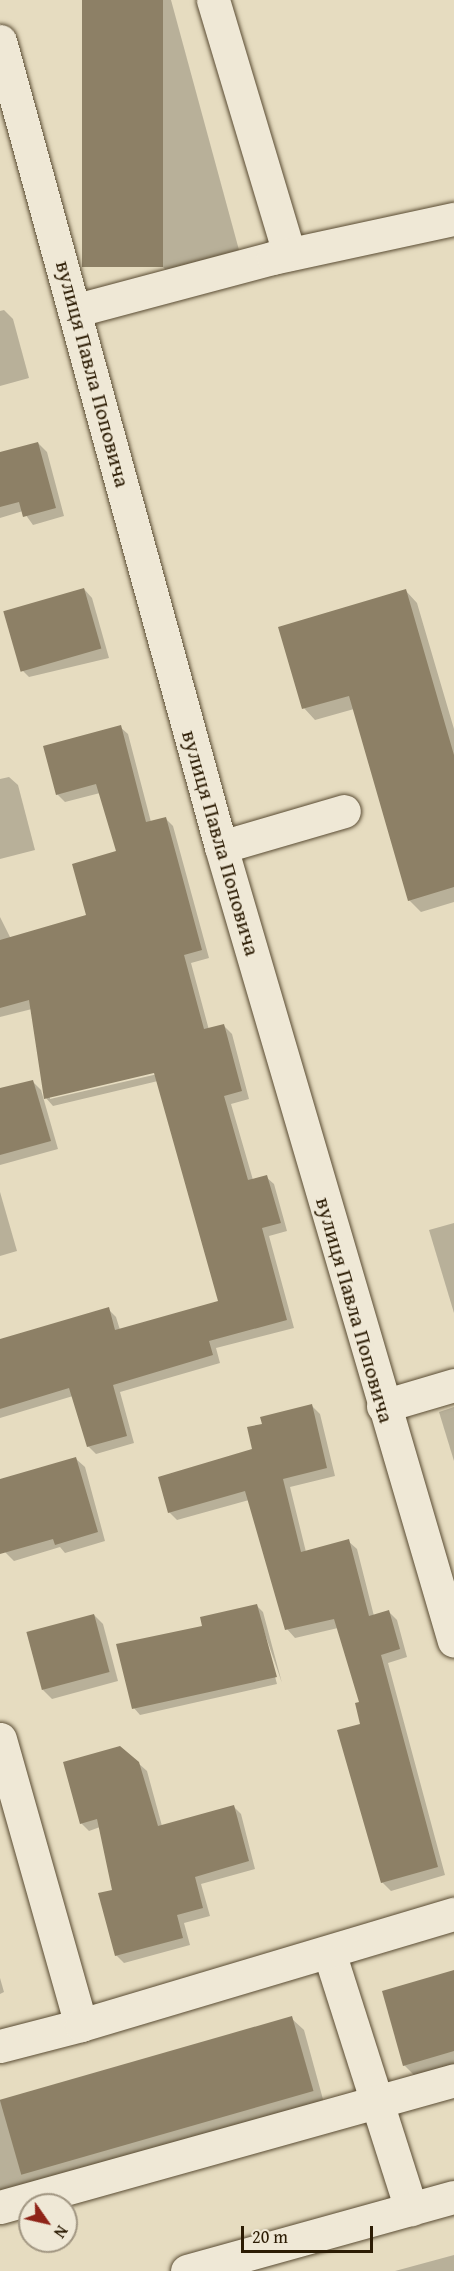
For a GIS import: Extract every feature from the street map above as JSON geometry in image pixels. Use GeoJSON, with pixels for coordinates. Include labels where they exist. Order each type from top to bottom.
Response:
{"type":"FeatureCollection","features":[{"type":"Feature","properties":{"kind":"street"},"geometry":{"type":"LineString","coordinates":[[213,0],[289,254]]}},
{"type":"Feature","properties":{"kind":"street","name":"вулиця Павла Поповича"},"geometry":{"type":"LineString","coordinates":[[0,41],[77,310],[221,847],[382,1406],[454,1641]]}},
{"type":"Feature","properties":{"kind":"street"},"geometry":{"type":"LineString","coordinates":[[77,310],[289,254],[454,219]]}},
{"type":"Feature","properties":{"kind":"street"},"geometry":{"type":"LineString","coordinates":[[221,847],[345,812]]}},
{"type":"Feature","properties":{"kind":"street"},"geometry":{"type":"LineString","coordinates":[[382,1406],[454,1385]]}},
{"type":"Feature","properties":{"kind":"street"},"geometry":{"type":"LineString","coordinates":[[0,1739],[81,2025]]}},
{"type":"Feature","properties":{"kind":"street"},"geometry":{"type":"LineString","coordinates":[[0,2046],[81,2025],[454,1914]]}},
{"type":"Feature","properties":{"kind":"street"},"geometry":{"type":"LineString","coordinates":[[329,1952],[374,2101],[411,2209]]}},
{"type":"Feature","properties":{"kind":"street"},"geometry":{"type":"LineString","coordinates":[[0,2207],[454,2080]]}},
{"type":"Feature","properties":{"kind":"street"},"geometry":{"type":"LineString","coordinates":[[187,2271],[454,2197]]}},
{"type":"Feature","properties":{"kind":"building"},"geometry":{"type":"Polygon","coordinates":[[[82,0],[163,0],[163,267],[82,267],[82,0]]]}},
{"type":"Feature","properties":{"kind":"building"},"geometry":{"type":"Polygon","coordinates":[[[38,442],[56,508],[23,517],[19,502],[0,507],[0,452],[38,442]]]}},
{"type":"Feature","properties":{"kind":"building"},"geometry":{"type":"Polygon","coordinates":[[[84,588],[101,649],[21,672],[3,611],[84,588]]]}},
{"type":"Feature","properties":{"kind":"building"},"geometry":{"type":"Polygon","coordinates":[[[406,589],[454,755],[454,887],[408,901],[349,696],[302,709],[278,627],[406,589]]]}},
{"type":"Feature","properties":{"kind":"building"},"geometry":{"type":"Polygon","coordinates":[[[121,725],[146,822],[166,817],[202,950],[184,955],[204,1029],[224,1024],[242,1091],[224,1096],[248,1180],[267,1175],[281,1223],[262,1228],[287,1320],[209,1341],[213,1355],[113,1385],[127,1436],[87,1447],[69,1388],[0,1409],[0,1339],[109,1307],[115,1330],[218,1301],[154,1073],[44,1099],[29,1000],[0,1008],[0,940],[86,915],[72,864],[116,851],[96,784],[56,795],[43,746],[121,725]]]}},
{"type":"Feature","properties":{"kind":"building"},"geometry":{"type":"Polygon","coordinates":[[[33,1080],[51,1141],[0,1155],[0,1088],[33,1080]]]}},
{"type":"Feature","properties":{"kind":"building"},"geometry":{"type":"Polygon","coordinates":[[[312,1404],[327,1468],[283,1479],[301,1552],[349,1539],[369,1616],[389,1610],[400,1649],[381,1655],[438,1867],[381,1883],[337,1730],[360,1724],[355,1703],[359,1702],[334,1619],[285,1630],[245,1491],[168,1513],[158,1477],[252,1449],[247,1427],[262,1424],[260,1417],[312,1404]]]}},
{"type":"Feature","properties":{"kind":"building"},"geometry":{"type":"Polygon","coordinates":[[[76,1457],[98,1532],[55,1545],[53,1539],[0,1554],[0,1479],[76,1457]]]}},
{"type":"Feature","properties":{"kind":"building"},"geometry":{"type":"Polygon","coordinates":[[[257,1604],[277,1677],[132,1709],[116,1644],[202,1626],[200,1617],[257,1604]]]}},
{"type":"Feature","properties":{"kind":"building"},"geometry":{"type":"Polygon","coordinates":[[[94,1614],[110,1672],[42,1690],[26,1632],[94,1614]]]}},
{"type":"Feature","properties":{"kind":"building"},"geometry":{"type":"Polygon","coordinates":[[[120,1746],[139,1762],[158,1826],[234,1805],[249,1861],[195,1877],[203,1908],[177,1915],[183,1938],[115,1956],[98,1893],[112,1890],[97,1819],[80,1824],[63,1762],[120,1746]]]}},
{"type":"Feature","properties":{"kind":"building"},"geometry":{"type":"Polygon","coordinates":[[[454,1970],[454,2051],[403,2066],[382,1991],[454,1970]]]}},
{"type":"Feature","properties":{"kind":"building"},"geometry":{"type":"Polygon","coordinates":[[[292,2016],[313,2091],[21,2175],[0,2100],[292,2016]]]}}]}
